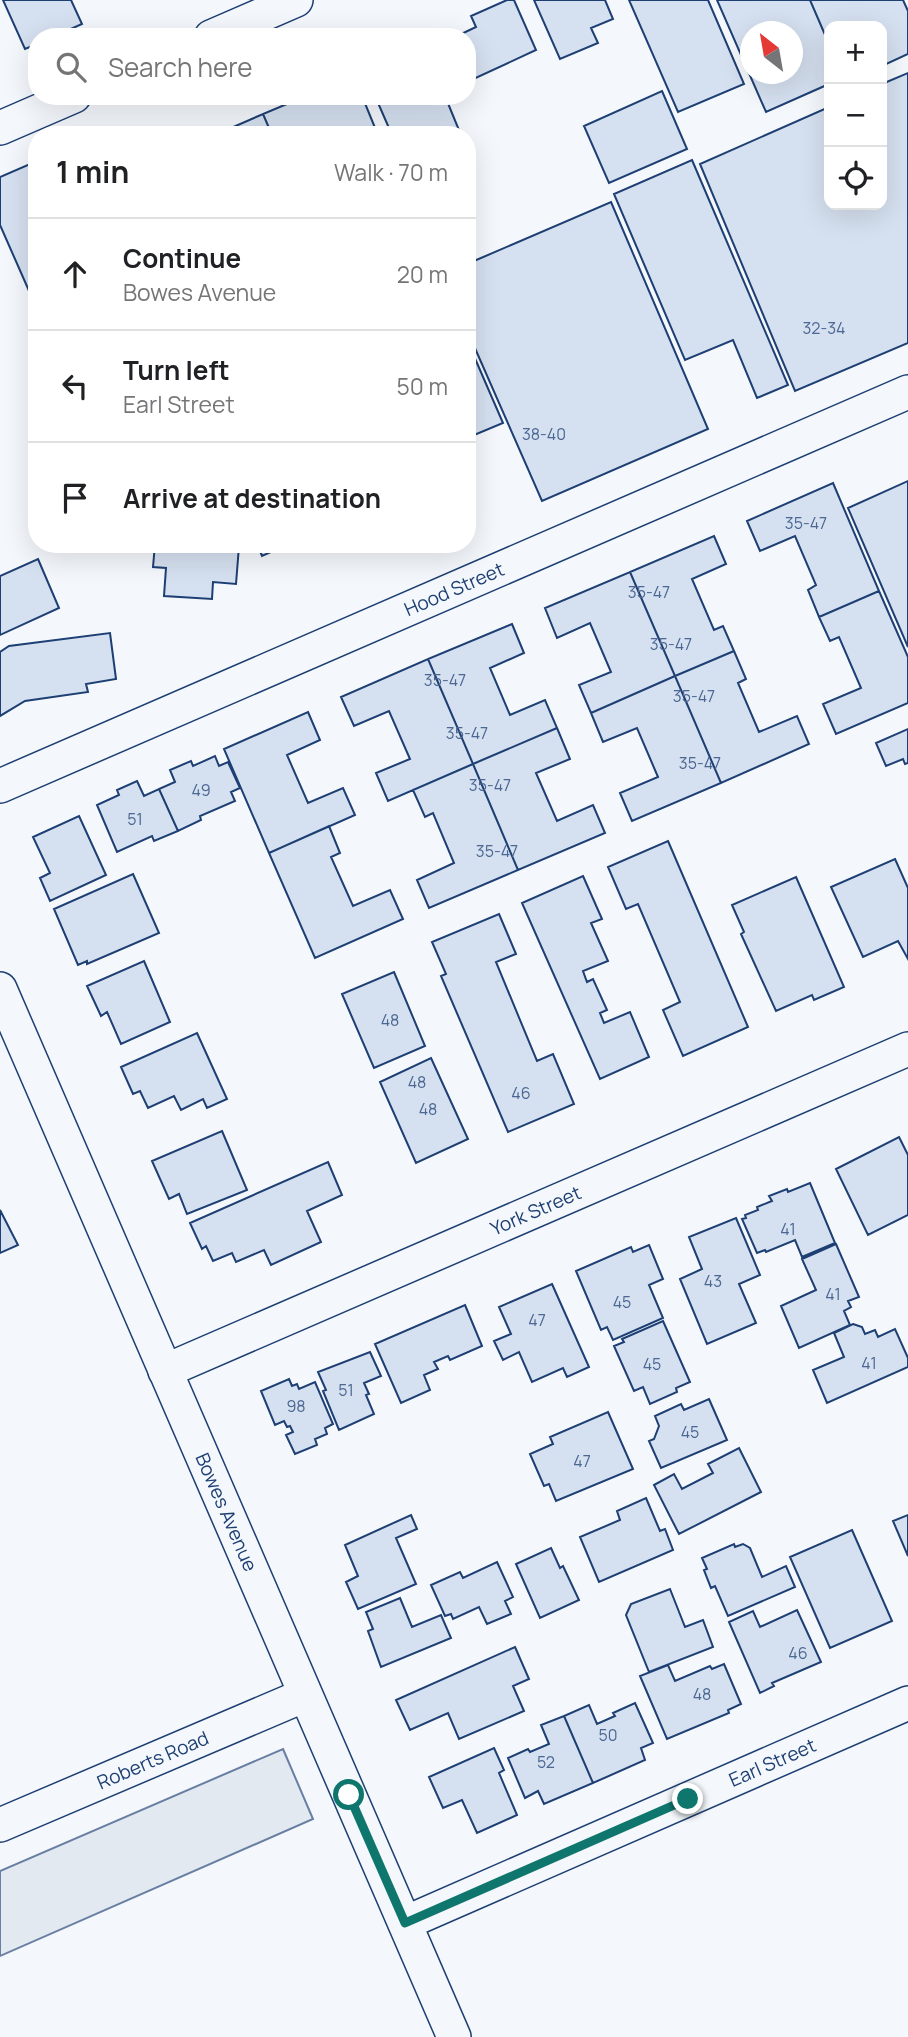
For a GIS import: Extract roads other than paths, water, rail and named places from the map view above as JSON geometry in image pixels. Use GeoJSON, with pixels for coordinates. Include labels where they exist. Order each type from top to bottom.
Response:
{"type":"FeatureCollection","features":[{"type":"Feature","properties":{"kind":"street"},"geometry":{"type":"LineString","coordinates":[[232,28],[296,0]]}},
{"type":"Feature","properties":{"kind":"street"},"geometry":{"type":"LineString","coordinates":[[0,128],[53,105]]}},
{"type":"Feature","properties":{"kind":"street","name":"Hood Street"},"geometry":{"type":"LineString","coordinates":[[0,786],[908,392]]}},
{"type":"Feature","properties":{"kind":"street","name":"Bowes Avenue"},"geometry":{"type":"LineString","coordinates":[[0,989],[454,2037]]}},
{"type":"Feature","properties":{"kind":"street","name":"York Street"},"geometry":{"type":"LineString","coordinates":[[165,1371],[908,1049]]}},
{"type":"Feature","properties":{"kind":"street","name":"Roberts Road"},"geometry":{"type":"LineString","coordinates":[[0,1825],[305,1695]]}},
{"type":"Feature","properties":{"kind":"street","name":"Earl Street"},"geometry":{"type":"LineString","coordinates":[[405,1923],[908,1703]]}}]}
